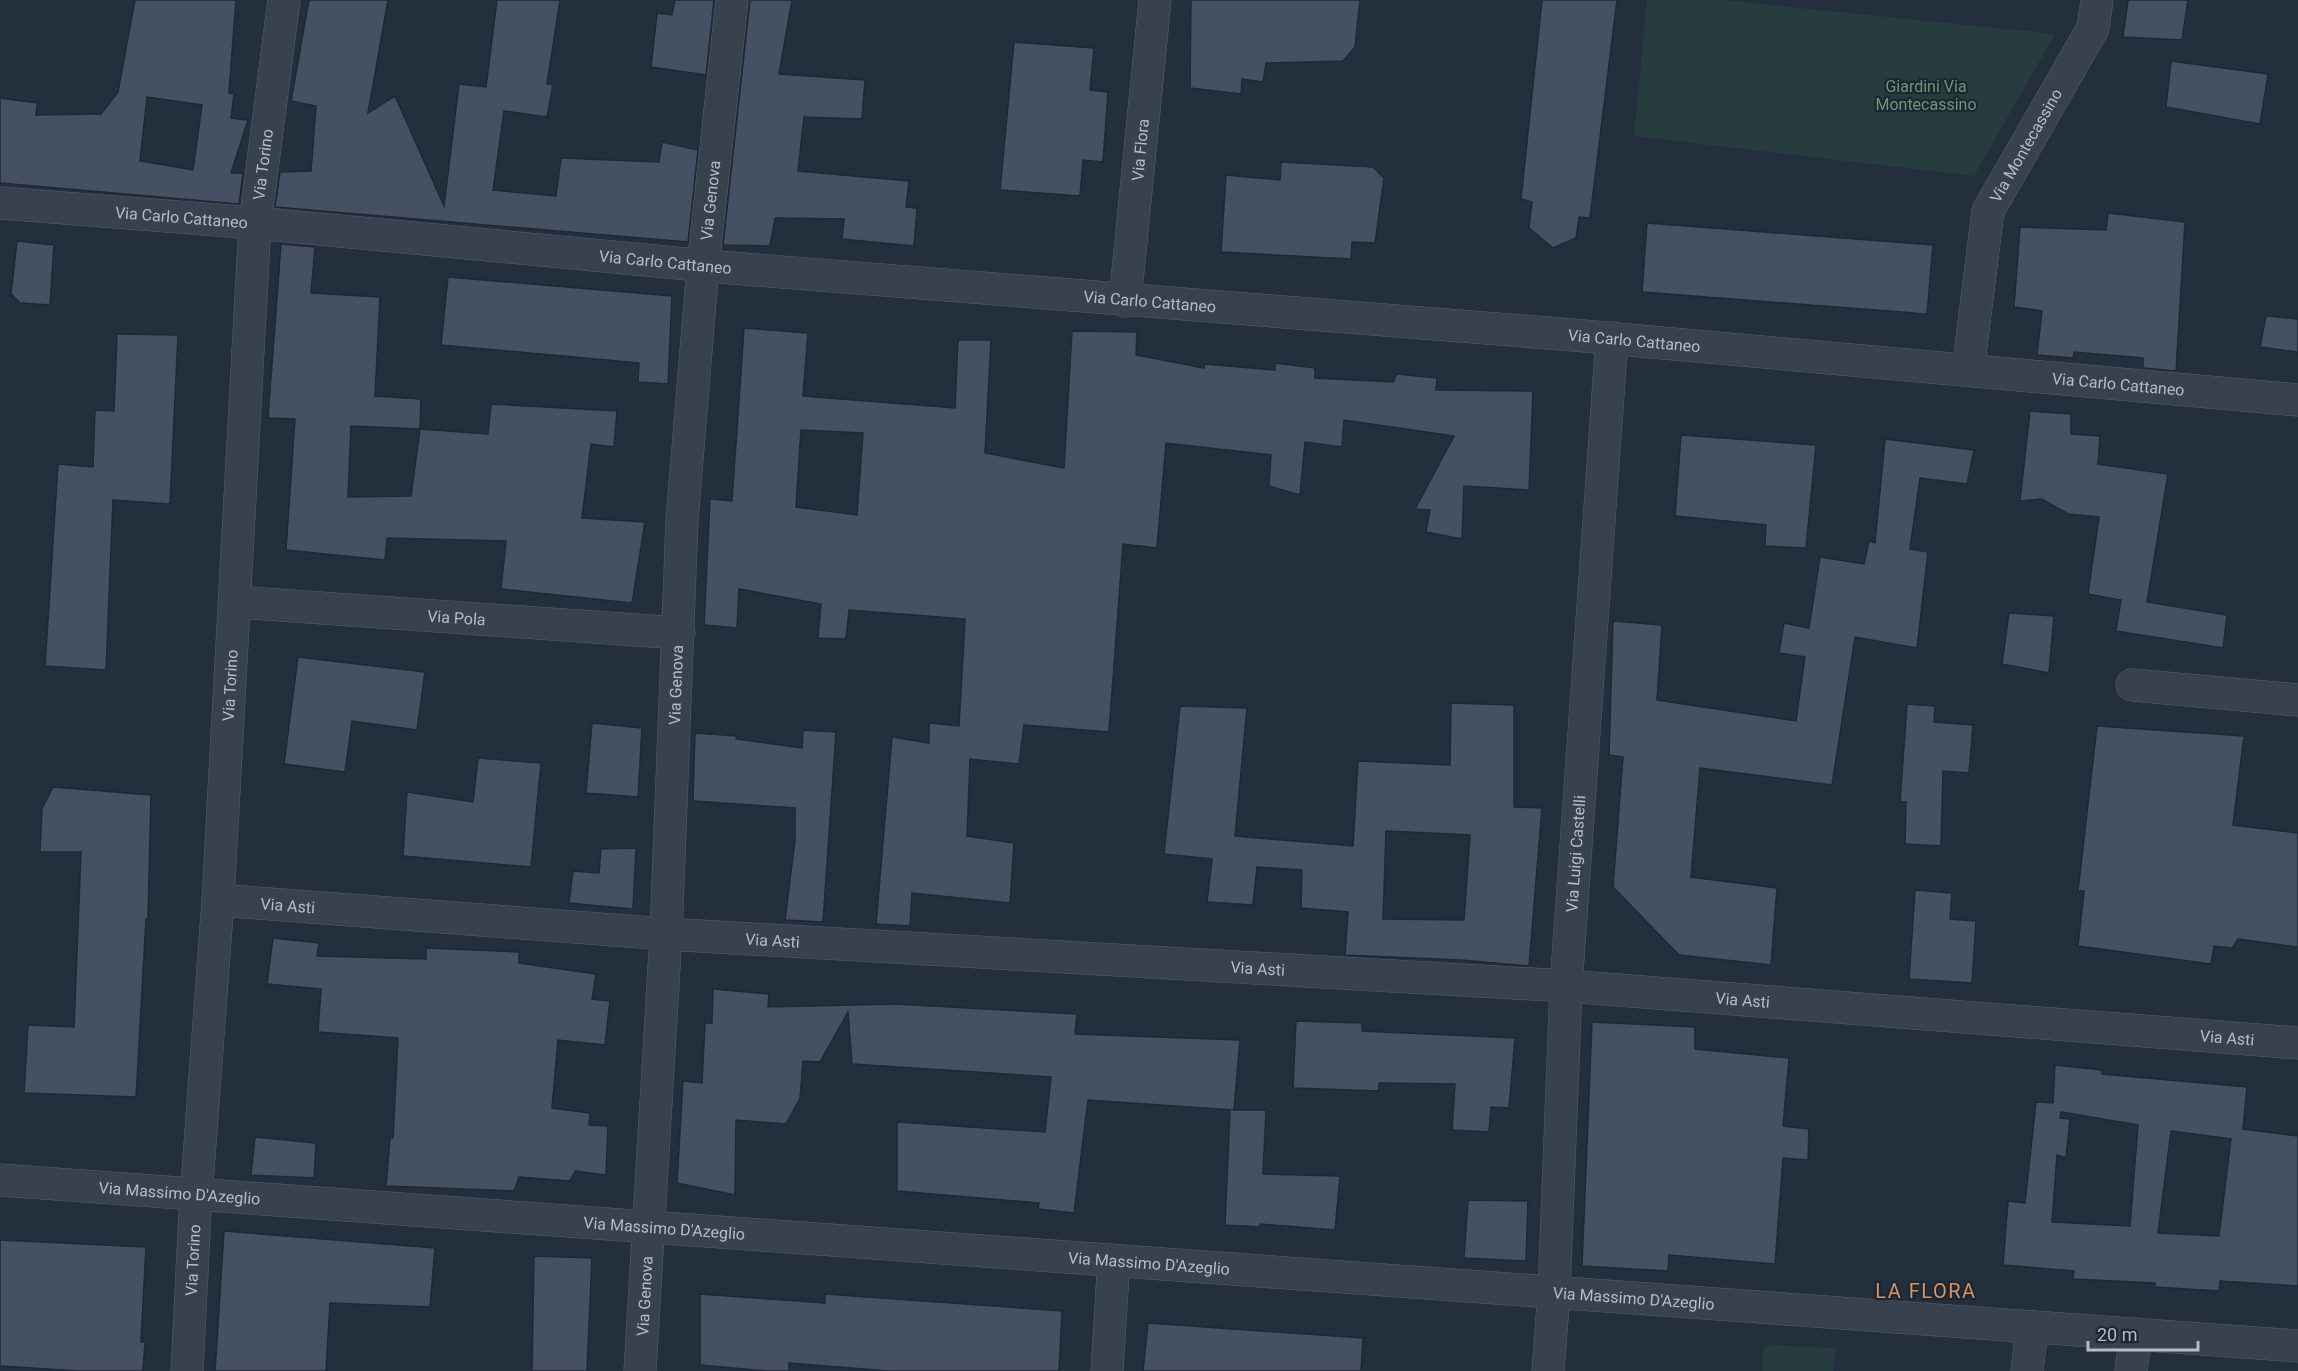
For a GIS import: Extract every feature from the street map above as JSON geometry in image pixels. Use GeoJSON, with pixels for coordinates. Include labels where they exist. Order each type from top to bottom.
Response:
{"type":"FeatureCollection","features":[{"type":"Feature","properties":{"kind":"street","name":"Via Torino"},"geometry":{"type":"LineString","coordinates":[[187,1371],[196,1194],[218,900],[255,223],[284,0]]}},
{"type":"Feature","properties":{"kind":"street","name":"Via Genova"},"geometry":{"type":"LineString","coordinates":[[640,1371],[666,934],[682,520],[702,266],[732,0]]}},
{"type":"Feature","properties":{"kind":"street","name":"Via Flora"},"geometry":{"type":"LineString","coordinates":[[1125,301],[1155,0]]}},
{"type":"Feature","properties":{"kind":"street","name":"Via Montecassino"},"geometry":{"type":"LineString","coordinates":[[1968,370],[1988,211],[2093,28],[2097,0]]}},
{"type":"Feature","properties":{"kind":"street","name":"Via Carlo Cattaneo"},"geometry":{"type":"LineString","coordinates":[[0,202],[255,223],[702,266],[1612,338],[2298,400]]}},
{"type":"Feature","properties":{"kind":"street","name":"Via Luigi Castelli"},"geometry":{"type":"LineString","coordinates":[[1548,1371],[1554,1292],[1566,986],[1612,338]]}},
{"type":"Feature","properties":{"kind":"street","name":"Via Pola"},"geometry":{"type":"LineString","coordinates":[[235,602],[679,633]]}},
{"type":"Feature","properties":{"kind":"street"},"geometry":{"type":"LineString","coordinates":[[2132,685],[2298,700]]}},
{"type":"Feature","properties":{"kind":"street","name":"Via Asti"},"geometry":{"type":"LineString","coordinates":[[218,900],[666,934],[1566,986],[2298,1043]]}},
{"type":"Feature","properties":{"kind":"street","name":"Via Massimo D'Azeglio"},"geometry":{"type":"LineString","coordinates":[[0,1180],[2298,1346]]}},
{"type":"Feature","properties":{"kind":"street"},"geometry":{"type":"LineString","coordinates":[[1107,1371],[1112,1260]]}},
{"type":"Feature","properties":{"kind":"street"},"geometry":{"type":"LineString","coordinates":[[2027,1371],[2032,1327]]}},
{"type":"Feature","properties":{"kind":"street"},"geometry":{"type":"LineString","coordinates":[[2131,1371],[2136,1334]]}},
{"type":"Feature","properties":{"kind":"green space","name":"Giardini Via Montecassino"},"geometry":{"type":"Polygon","coordinates":[[[1647,0],[1723,0],[2055,34],[1974,176],[1634,136],[1647,0]]]}},
{"type":"Feature","properties":{"kind":"green space"},"geometry":{"type":"Polygon","coordinates":[[[1764,1345],[1836,1348],[1833,1371],[1762,1371],[1764,1345]]]}},
{"type":"Feature","properties":{"kind":"building"},"geometry":{"type":"Polygon","coordinates":[[[135,0],[236,0],[229,93],[234,94],[231,118],[248,120],[231,173],[243,173],[239,204],[0,183],[0,98],[37,103],[36,115],[101,114],[118,92],[135,0]],[[147,97],[140,161],[193,170],[202,105],[147,97]]]}},
{"type":"Feature","properties":{"kind":"building"},"geometry":{"type":"Polygon","coordinates":[[[309,0],[388,0],[368,113],[395,96],[444,206],[459,84],[486,87],[497,0],[560,0],[547,84],[553,85],[547,117],[504,111],[493,190],[556,196],[561,158],[659,162],[662,142],[698,150],[688,242],[275,207],[280,172],[311,171],[316,106],[291,101],[309,0]]]}},
{"type":"Feature","properties":{"kind":"building"},"geometry":{"type":"Polygon","coordinates":[[[675,0],[714,0],[706,75],[651,67],[657,13],[672,15],[675,0]]]}},
{"type":"Feature","properties":{"kind":"building"},"geometry":{"type":"Polygon","coordinates":[[[750,0],[792,0],[779,74],[865,80],[862,119],[804,117],[798,171],[909,181],[906,207],[917,208],[914,246],[842,239],[844,219],[775,218],[770,246],[723,245],[750,0]]]}},
{"type":"Feature","properties":{"kind":"building"},"geometry":{"type":"Polygon","coordinates":[[[1191,0],[1360,0],[1355,47],[1343,61],[1266,63],[1263,82],[1242,79],[1241,94],[1190,88],[1191,0]]]}},
{"type":"Feature","properties":{"kind":"building"},"geometry":{"type":"Polygon","coordinates":[[[1542,0],[1617,0],[1590,218],[1579,217],[1576,238],[1553,248],[1529,228],[1532,202],[1521,199],[1542,0]]]}},
{"type":"Feature","properties":{"kind":"building"},"geometry":{"type":"Polygon","coordinates":[[[2128,0],[2188,0],[2182,40],[2123,37],[2128,0]]]}},
{"type":"Feature","properties":{"kind":"building"},"geometry":{"type":"Polygon","coordinates":[[[1014,42],[1094,48],[1090,90],[1108,92],[1103,162],[1083,160],[1080,196],[1000,190],[1014,42]]]}},
{"type":"Feature","properties":{"kind":"building"},"geometry":{"type":"Polygon","coordinates":[[[2171,61],[2268,74],[2260,124],[2166,107],[2171,61]]]}},
{"type":"Feature","properties":{"kind":"building"},"geometry":{"type":"Polygon","coordinates":[[[1281,162],[1373,167],[1384,178],[1375,243],[1352,242],[1351,259],[1221,252],[1226,175],[1280,180],[1281,162]]]}},
{"type":"Feature","properties":{"kind":"building"},"geometry":{"type":"Polygon","coordinates":[[[2108,213],[2185,222],[2176,371],[2143,368],[2143,358],[2074,352],[2073,358],[2037,355],[2042,311],[2014,307],[2020,227],[2106,230],[2108,213]]]}},
{"type":"Feature","properties":{"kind":"building"},"geometry":{"type":"Polygon","coordinates":[[[1647,223],[1933,245],[1927,314],[1642,292],[1647,223]]]}},
{"type":"Feature","properties":{"kind":"building"},"geometry":{"type":"Polygon","coordinates":[[[17,241],[54,245],[50,305],[20,303],[11,294],[17,241]]]}},
{"type":"Feature","properties":{"kind":"building"},"geometry":{"type":"Polygon","coordinates":[[[281,244],[315,247],[311,293],[380,297],[375,396],[421,399],[420,429],[488,434],[491,404],[617,411],[614,447],[591,444],[582,518],[645,522],[632,603],[501,589],[506,541],[387,538],[385,560],[286,550],[295,419],[268,418],[281,244]],[[351,426],[348,497],[411,496],[420,429],[351,426]]]}},
{"type":"Feature","properties":{"kind":"building"},"geometry":{"type":"Polygon","coordinates":[[[448,277],[672,296],[668,384],[638,382],[639,363],[441,345],[448,277]]]}},
{"type":"Feature","properties":{"kind":"building"},"geometry":{"type":"Polygon","coordinates":[[[2266,316],[2298,319],[2298,352],[2260,347],[2266,316]]]}},
{"type":"Feature","properties":{"kind":"building"},"geometry":{"type":"Polygon","coordinates":[[[744,328],[808,333],[803,396],[955,408],[958,340],[991,340],[985,453],[1064,468],[1072,331],[1137,332],[1136,355],[1204,368],[1204,364],[1275,370],[1275,363],[1315,368],[1315,378],[1393,382],[1397,374],[1437,378],[1436,390],[1533,391],[1529,490],[1464,486],[1462,539],[1426,532],[1430,510],[1415,509],[1454,436],[1344,420],[1342,447],[1305,442],[1300,495],[1269,486],[1271,455],[1166,443],[1157,548],[1123,544],[1109,732],[1024,725],[1019,764],[970,759],[967,836],[1014,843],[1010,903],[912,893],[910,926],[876,924],[892,737],[929,743],[929,723],[959,726],[965,619],[849,610],[846,639],[818,638],[821,604],[739,589],[737,628],[704,625],[710,499],[732,501],[744,328]],[[801,430],[796,507],[857,515],[863,433],[801,430]]]}},
{"type":"Feature","properties":{"kind":"building"},"geometry":{"type":"Polygon","coordinates":[[[117,334],[178,335],[170,504],[113,500],[106,670],[45,666],[58,464],[93,467],[95,410],[114,411],[117,334]]]}},
{"type":"Feature","properties":{"kind":"building"},"geometry":{"type":"Polygon","coordinates":[[[2030,411],[2071,414],[2071,434],[2100,436],[2098,464],[2168,474],[2147,602],[2227,615],[2223,648],[2116,631],[2121,600],[2088,594],[2099,517],[2068,514],[2042,499],[2020,501],[2030,411]]]}},
{"type":"Feature","properties":{"kind":"building"},"geometry":{"type":"Polygon","coordinates":[[[1681,435],[1816,445],[1806,548],[1765,546],[1766,525],[1675,516],[1681,435]]]}},
{"type":"Feature","properties":{"kind":"building"},"geometry":{"type":"Polygon","coordinates":[[[1885,439],[1974,450],[1967,484],[1920,478],[1910,549],[1928,552],[1917,648],[1855,637],[1832,785],[1700,768],[1691,877],[1777,888],[1771,965],[1679,955],[1613,887],[1623,757],[1609,755],[1613,621],[1662,625],[1657,700],[1796,721],[1805,657],[1779,653],[1784,623],[1809,628],[1820,557],[1864,564],[1869,541],[1875,543],[1885,439]]]}},
{"type":"Feature","properties":{"kind":"building"},"geometry":{"type":"Polygon","coordinates":[[[2009,613],[2054,616],[2049,673],[2002,664],[2009,613]]]}},
{"type":"Feature","properties":{"kind":"building"},"geometry":{"type":"Polygon","coordinates":[[[298,657],[425,672],[417,730],[352,721],[345,772],[284,764],[298,657]]]}},
{"type":"Feature","properties":{"kind":"building"},"geometry":{"type":"Polygon","coordinates":[[[1451,703],[1514,705],[1514,807],[1542,808],[1529,966],[1461,960],[1345,955],[1348,912],[1301,908],[1302,870],[1257,867],[1253,905],[1207,902],[1212,859],[1164,854],[1180,706],[1247,708],[1235,836],[1353,846],[1358,761],[1450,765],[1451,703]],[[1386,831],[1383,919],[1464,920],[1470,835],[1386,831]]]}},
{"type":"Feature","properties":{"kind":"building"},"geometry":{"type":"Polygon","coordinates":[[[1907,704],[1935,706],[1934,722],[1973,725],[1969,773],[1943,771],[1941,846],[1905,844],[1906,802],[1900,802],[1907,704]]]}},
{"type":"Feature","properties":{"kind":"building"},"geometry":{"type":"Polygon","coordinates":[[[592,723],[642,728],[638,797],[586,793],[592,723]]]}},
{"type":"Feature","properties":{"kind":"building"},"geometry":{"type":"Polygon","coordinates":[[[2097,726],[2244,736],[2233,825],[2298,833],[2298,947],[2238,939],[2232,948],[2214,946],[2211,964],[2078,946],[2084,891],[2078,891],[2097,726]]]}},
{"type":"Feature","properties":{"kind":"building"},"geometry":{"type":"Polygon","coordinates":[[[803,730],[836,732],[823,922],[785,920],[795,840],[795,808],[693,801],[695,733],[737,736],[736,739],[802,748],[803,730]]]}},
{"type":"Feature","properties":{"kind":"building"},"geometry":{"type":"Polygon","coordinates":[[[478,758],[541,763],[531,867],[403,856],[407,792],[473,802],[478,758]]]}},
{"type":"Feature","properties":{"kind":"building"},"geometry":{"type":"Polygon","coordinates":[[[53,787],[151,795],[148,919],[146,919],[136,1097],[24,1093],[28,1025],[74,1027],[81,852],[40,852],[42,809],[53,787]]]}},
{"type":"Feature","properties":{"kind":"building"},"geometry":{"type":"Polygon","coordinates":[[[636,848],[633,909],[569,903],[573,871],[599,873],[601,849],[636,848]]]}},
{"type":"Feature","properties":{"kind":"building"},"geometry":{"type":"Polygon","coordinates":[[[1915,890],[1952,893],[1950,919],[1976,921],[1972,983],[1909,979],[1915,890]]]}},
{"type":"Feature","properties":{"kind":"building"},"geometry":{"type":"Polygon","coordinates":[[[273,938],[319,943],[317,956],[426,959],[426,948],[519,952],[519,963],[596,974],[592,999],[610,1001],[605,1045],[558,1040],[552,1108],[590,1113],[589,1125],[608,1126],[606,1175],[575,1171],[570,1181],[519,1177],[514,1191],[386,1186],[390,1138],[393,1138],[398,1038],[318,1032],[321,989],[267,984],[273,938]]]}},
{"type":"Feature","properties":{"kind":"building"},"geometry":{"type":"Polygon","coordinates":[[[713,989],[769,994],[768,1007],[895,1004],[1077,1014],[1075,1034],[1240,1040],[1234,1110],[1088,1100],[1074,1213],[1038,1209],[1039,1203],[897,1191],[897,1122],[1045,1132],[1051,1077],[852,1064],[848,1012],[820,1062],[803,1061],[800,1098],[786,1124],[736,1120],[735,1195],[677,1183],[683,1081],[702,1083],[705,1023],[712,1023],[713,989]]]}},
{"type":"Feature","properties":{"kind":"building"},"geometry":{"type":"Polygon","coordinates":[[[1296,1021],[1362,1023],[1362,1031],[1515,1038],[1509,1108],[1491,1107],[1489,1132],[1452,1130],[1455,1084],[1379,1083],[1379,1091],[1293,1088],[1296,1021]]]}},
{"type":"Feature","properties":{"kind":"building"},"geometry":{"type":"Polygon","coordinates":[[[1592,1022],[1695,1027],[1695,1049],[1789,1058],[1783,1126],[1809,1129],[1808,1160],[1783,1158],[1775,1264],[1669,1255],[1668,1271],[1582,1266],[1592,1022]]]}},
{"type":"Feature","properties":{"kind":"building"},"geometry":{"type":"Polygon","coordinates":[[[2055,1065],[2102,1070],[2102,1074],[2247,1087],[2243,1129],[2298,1136],[2298,1286],[2220,1281],[2219,1291],[2155,1287],[2155,1283],[2073,1279],[2074,1271],[2003,1265],[2008,1201],[2025,1203],[2036,1102],[2053,1103],[2055,1065]],[[2061,1112],[2060,1118],[2070,1119],[2066,1158],[2057,1155],[2052,1222],[2130,1226],[2138,1125],[2061,1112]],[[2171,1131],[2158,1233],[2219,1236],[2231,1139],[2171,1131]]]}},
{"type":"Feature","properties":{"kind":"building"},"geometry":{"type":"Polygon","coordinates":[[[1230,1110],[1266,1110],[1263,1174],[1340,1176],[1335,1230],[1260,1224],[1260,1227],[1225,1225],[1230,1110]]]}},
{"type":"Feature","properties":{"kind":"building"},"geometry":{"type":"Polygon","coordinates":[[[255,1137],[316,1143],[314,1178],[251,1175],[255,1137]]]}},
{"type":"Feature","properties":{"kind":"building"},"geometry":{"type":"Polygon","coordinates":[[[1468,1200],[1528,1201],[1526,1261],[1464,1258],[1468,1200]]]}},
{"type":"Feature","properties":{"kind":"building"},"geometry":{"type":"Polygon","coordinates":[[[224,1231],[435,1248],[430,1307],[330,1303],[326,1371],[215,1371],[224,1231]]]}},
{"type":"Feature","properties":{"kind":"building"},"geometry":{"type":"Polygon","coordinates":[[[0,1240],[146,1247],[141,1342],[145,1342],[143,1371],[80,1371],[0,1366],[0,1240]]]}},
{"type":"Feature","properties":{"kind":"building"},"geometry":{"type":"Polygon","coordinates":[[[534,1256],[592,1258],[587,1371],[532,1371],[534,1256]]]}},
{"type":"Feature","properties":{"kind":"building"},"geometry":{"type":"Polygon","coordinates":[[[700,1294],[825,1303],[825,1294],[1062,1311],[1059,1371],[889,1371],[789,1363],[789,1371],[768,1371],[700,1365],[700,1294]]]}},
{"type":"Feature","properties":{"kind":"building"},"geometry":{"type":"Polygon","coordinates":[[[1148,1323],[1363,1338],[1361,1371],[1143,1371],[1148,1323]]]}},
{"type":"Feature","properties":{"kind":"district","name":"LA FLORA"},"geometry":{"type":"Point","coordinates":[1926,1291]}}]}
